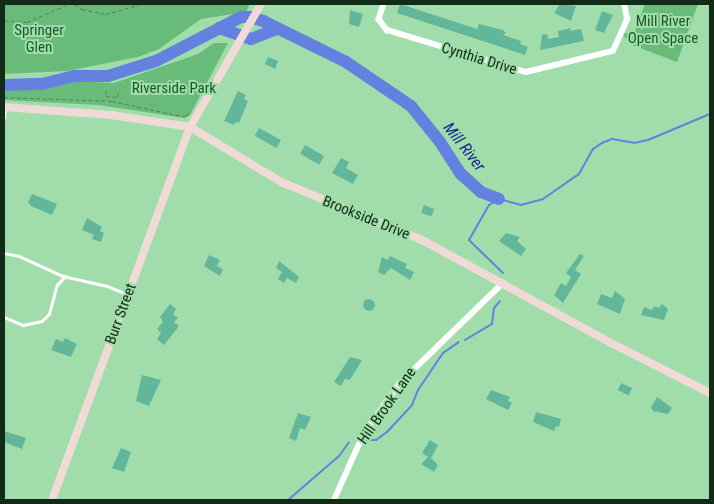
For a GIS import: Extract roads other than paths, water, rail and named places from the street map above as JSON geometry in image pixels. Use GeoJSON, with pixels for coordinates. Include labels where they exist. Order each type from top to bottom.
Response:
{"type":"FeatureCollection","features":[{"type":"Feature","properties":{"kind":"main road","name":"Burr Street"},"geometry":{"type":"LineString","coordinates":[[52,500],[190,127],[261,4]]}},
{"type":"Feature","properties":{"kind":"main road","name":"Brookside Drive"},"geometry":{"type":"LineString","coordinates":[[4,107],[111,115],[190,127],[281,182],[424,241],[710,393]]}},
{"type":"Feature","properties":{"kind":"street","name":"Cynthia Drive"},"geometry":{"type":"LineString","coordinates":[[384,4],[379,19],[387,30],[526,72],[613,51],[627,19],[625,5]]}},
{"type":"Feature","properties":{"kind":"street","name":"Hill Brook Lane"},"geometry":{"type":"LineString","coordinates":[[334,500],[364,433],[399,384],[502,283]]}},
{"type":"Feature","properties":{"kind":"lane"},"geometry":{"type":"LineString","coordinates":[[4,107],[4,118]]}},
{"type":"Feature","properties":{"kind":"lane"},"geometry":{"type":"LineString","coordinates":[[4,253],[19,256],[65,276],[102,284],[128,295]]}},
{"type":"Feature","properties":{"kind":"lane"},"geometry":{"type":"LineString","coordinates":[[4,317],[23,325],[42,321],[49,314],[57,285],[65,276]]}},
{"type":"Feature","properties":{"kind":"waterway","name":"Mill River"},"geometry":{"type":"LineString","coordinates":[[4,85],[42,84],[75,76],[108,76],[156,61],[241,17],[250,17],[263,21],[346,62],[411,106],[440,142],[461,174],[481,192],[499,199]]}},
{"type":"Feature","properties":{"kind":"waterway","name":"Mill River"},"geometry":{"type":"LineString","coordinates":[[219,28],[251,39],[277,29]]}},
{"type":"Feature","properties":{"kind":"waterway","name":"Mill River"},"geometry":{"type":"LineString","coordinates":[[503,273],[469,240],[489,205],[499,199],[521,205],[543,199],[579,174],[593,149],[602,143],[612,139],[634,143],[648,140],[710,114]]}},
{"type":"Feature","properties":{"kind":"waterway"},"geometry":{"type":"LineString","coordinates":[[465,340],[492,324],[494,308],[500,301]]}},
{"type":"Feature","properties":{"kind":"waterway"},"geometry":{"type":"LineString","coordinates":[[365,440],[376,440],[387,432],[412,405],[418,390],[443,353],[459,342]]}},
{"type":"Feature","properties":{"kind":"waterway"},"geometry":{"type":"LineString","coordinates":[[288,500],[339,456],[349,442]]}},
{"type":"Feature","properties":{"kind":"park label","name":"Mill River Open Space"},"geometry":{"type":"Point","coordinates":[663,30]}},
{"type":"Feature","properties":{"kind":"park label","name":"Springer Glen"},"geometry":{"type":"Point","coordinates":[39,38]}},
{"type":"Feature","properties":{"kind":"park label","name":"Riverside Park"},"geometry":{"type":"Point","coordinates":[174,89]}}]}
